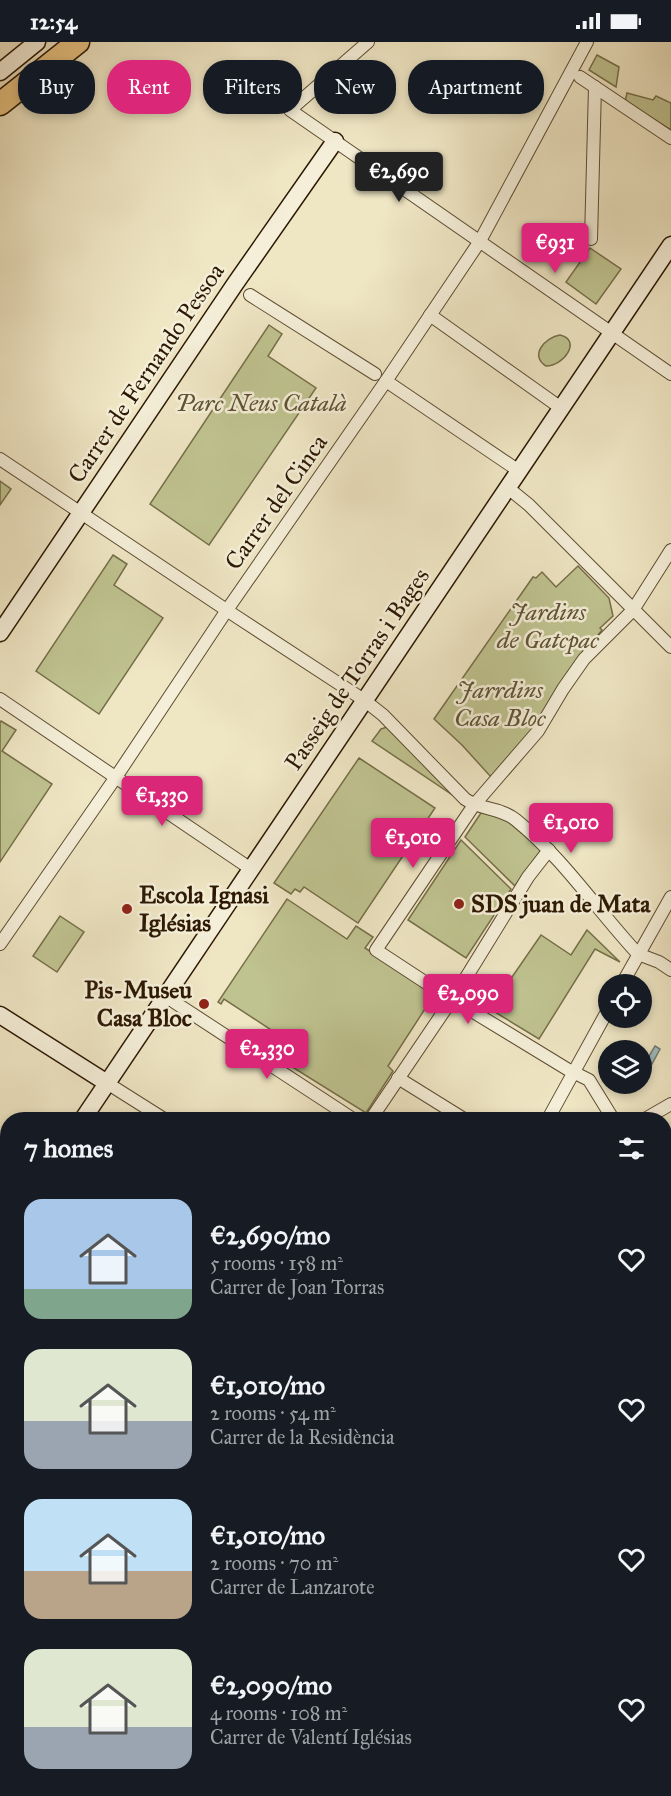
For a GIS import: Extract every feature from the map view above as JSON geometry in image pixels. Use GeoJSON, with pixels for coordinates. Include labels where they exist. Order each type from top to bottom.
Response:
{"type":"FeatureCollection","features":[{"type":"Feature","properties":{"kind":"highway"},"geometry":{"type":"LineString","coordinates":[[0,104],[78,42]]}},
{"type":"Feature","properties":{"kind":"street"},"geometry":{"type":"LineString","coordinates":[[0,72],[37,42]]}},
{"type":"Feature","properties":{"kind":"street"},"geometry":{"type":"LineString","coordinates":[[368,42],[290,110],[671,374]]}},
{"type":"Feature","properties":{"kind":"street","name":"Carrer del Cinca"},"geometry":{"type":"LineString","coordinates":[[0,944],[480,241],[587,42]]}},
{"type":"Feature","properties":{"kind":"street"},"geometry":{"type":"LineString","coordinates":[[580,77],[671,138]]}},
{"type":"Feature","properties":{"kind":"street"},"geometry":{"type":"LineString","coordinates":[[591,238],[595,87]]}},
{"type":"Feature","properties":{"kind":"street","name":"Carrer de Fernando Pessoa"},"geometry":{"type":"LineString","coordinates":[[0,633],[235,284],[335,141]]}},
{"type":"Feature","properties":{"kind":"street","name":"Passeig de Torras i Bages"},"geometry":{"type":"LineString","coordinates":[[87,1112],[671,245]]}},
{"type":"Feature","properties":{"kind":"street"},"geometry":{"type":"LineString","coordinates":[[250,295],[375,374]]}},
{"type":"Feature","properties":{"kind":"street"},"geometry":{"type":"LineString","coordinates":[[430,315],[561,408]]}},
{"type":"Feature","properties":{"kind":"street"},"geometry":{"type":"LineString","coordinates":[[386,381],[519,471]]}},
{"type":"Feature","properties":{"kind":"street"},"geometry":{"type":"LineString","coordinates":[[0,459],[364,700],[383,715],[465,799],[474,805],[497,810],[514,818],[549,850],[638,954],[659,962],[671,970]]}},
{"type":"Feature","properties":{"kind":"street"},"geometry":{"type":"LineString","coordinates":[[508,488],[529,505],[671,647]]}},
{"type":"Feature","properties":{"kind":"street"},"geometry":{"type":"LineString","coordinates":[[609,1112],[589,1080],[452,999],[376,950],[474,805],[538,731],[584,659],[633,610],[671,550]]}},
{"type":"Feature","properties":{"kind":"street"},"geometry":{"type":"LineString","coordinates":[[0,699],[251,869]]}},
{"type":"Feature","properties":{"kind":"street"},"geometry":{"type":"LineString","coordinates":[[376,1112],[452,999],[528,877],[549,850]]}},
{"type":"Feature","properties":{"kind":"street"},"geometry":{"type":"LineString","coordinates":[[627,974],[671,897]]}},
{"type":"Feature","properties":{"kind":"street"},"geometry":{"type":"LineString","coordinates":[[165,996],[342,1112]]}},
{"type":"Feature","properties":{"kind":"street"},"geometry":{"type":"LineString","coordinates":[[0,1015],[153,1112]]}},
{"type":"Feature","properties":{"kind":"street"},"geometry":{"type":"LineString","coordinates":[[552,1112],[598,1028]]}},
{"type":"Feature","properties":{"kind":"street"},"geometry":{"type":"LineString","coordinates":[[398,1078],[453,1112]]}},
{"type":"Feature","properties":{"kind":"street"},"geometry":{"type":"LineString","coordinates":[[657,1112],[671,1104]]}},
{"type":"Feature","properties":{"kind":"green space"},"geometry":{"type":"Polygon","coordinates":[[[597,55],[619,67],[616,87],[589,70],[597,55]]]}},
{"type":"Feature","properties":{"kind":"green space"},"geometry":{"type":"Polygon","coordinates":[[[627,93],[653,100],[656,96],[671,103],[671,130],[625,102],[627,93]]]}},
{"type":"Feature","properties":{"kind":"green space"},"geometry":{"type":"Polygon","coordinates":[[[590,248],[621,269],[596,304],[566,282],[590,248]]]}},
{"type":"Feature","properties":{"kind":"green space","name":"Parc Neus Català"},"geometry":{"type":"Polygon","coordinates":[[[269,325],[282,334],[268,356],[316,388],[209,545],[150,504],[269,325]]]}},
{"type":"Feature","properties":{"kind":"green space"},"geometry":{"type":"Polygon","coordinates":[[[560,335],[570,342],[568,352],[559,362],[546,366],[541,362],[539,352],[544,343],[560,335]]]}},
{"type":"Feature","properties":{"kind":"green space"},"geometry":{"type":"Polygon","coordinates":[[[0,481],[11,489],[0,505],[0,481]]]}},
{"type":"Feature","properties":{"kind":"green space"},"geometry":{"type":"Polygon","coordinates":[[[113,555],[127,564],[114,585],[163,618],[99,714],[36,671],[113,555]]]}},
{"type":"Feature","properties":{"kind":"green space","name":"Jardins de Gatcpac"},"geometry":{"type":"Polygon","coordinates":[[[578,566],[609,598],[613,616],[600,628],[602,630],[567,675],[538,731],[491,777],[434,719],[533,577],[536,578],[542,572],[556,587],[578,566]]]}},
{"type":"Feature","properties":{"kind":"green space"},"geometry":{"type":"Polygon","coordinates":[[[1,721],[16,730],[2,751],[52,784],[0,862],[0,723],[1,721]]]}},
{"type":"Feature","properties":{"kind":"green space"},"geometry":{"type":"Polygon","coordinates":[[[387,727],[456,793],[454,796],[372,741],[381,729],[387,727]]]}},
{"type":"Feature","properties":{"kind":"green space"},"geometry":{"type":"Polygon","coordinates":[[[359,758],[435,808],[358,923],[304,887],[300,892],[295,889],[291,894],[274,883],[359,758]]]}},
{"type":"Feature","properties":{"kind":"green space"},"geometry":{"type":"Polygon","coordinates":[[[483,810],[504,818],[541,850],[515,886],[465,837],[483,810]]]}},
{"type":"Feature","properties":{"kind":"green space","name":"SDS juan de Mata"},"geometry":{"type":"Polygon","coordinates":[[[461,840],[511,889],[466,958],[408,920],[461,840]]]}},
{"type":"Feature","properties":{"kind":"green space"},"geometry":{"type":"Polygon","coordinates":[[[287,899],[347,939],[356,926],[373,937],[365,948],[441,998],[438,1002],[432,998],[388,1066],[393,1071],[367,1112],[281,1060],[291,1043],[224,999],[221,1004],[218,1002],[287,899]]]}},
{"type":"Feature","properties":{"kind":"green space"},"geometry":{"type":"Polygon","coordinates":[[[60,916],[84,932],[57,972],[33,956],[60,916]]]}},
{"type":"Feature","properties":{"kind":"green space"},"geometry":{"type":"Polygon","coordinates":[[[587,930],[620,962],[595,949],[539,1039],[490,1009],[541,935],[571,955],[587,930]]]}},
{"type":"Feature","properties":{"kind":"water"},"geometry":{"type":"Polygon","coordinates":[[[655,1046],[660,1049],[652,1064],[652,1051],[655,1046]]]}},
{"type":"Feature","properties":{"kind":"place","name":"SDS juan de Mata"},"geometry":{"type":"Point","coordinates":[459,904]}},
{"type":"Feature","properties":{"kind":"place","name":"Escola Ignasi Iglésias"},"geometry":{"type":"Point","coordinates":[127,909]}},
{"type":"Feature","properties":{"kind":"place","name":"Pis-Museu Casa Bloc"},"geometry":{"type":"Point","coordinates":[204,1004]}},
{"type":"Feature","properties":{"kind":"park label","name":"Jarrdins Casa Bloc"},"geometry":{"type":"Point","coordinates":[500,704]}}]}
